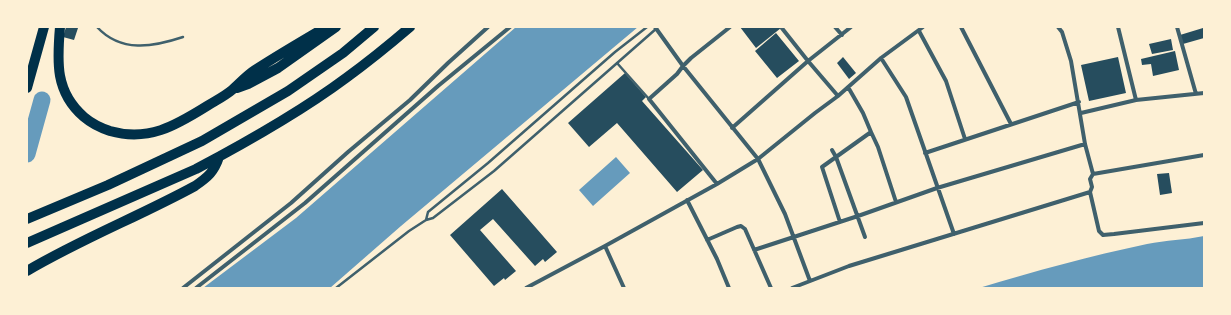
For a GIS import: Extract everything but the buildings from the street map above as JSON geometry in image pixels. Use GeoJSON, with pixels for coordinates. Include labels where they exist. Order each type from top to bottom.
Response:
{"type":"FeatureCollection","features":[{"type":"Feature","properties":{"kind":"highway"},"geometry":{"type":"LineString","coordinates":[[27,88],[44,27]]}},
{"type":"Feature","properties":{"kind":"highway"},"geometry":{"type":"LineString","coordinates":[[60,27],[58,69],[62,87],[69,100],[78,112],[89,121],[106,130],[122,134],[140,135],[152,133],[189,117],[233,89],[255,70],[326,27]]}},
{"type":"Feature","properties":{"kind":"highway"},"geometry":{"type":"LineString","coordinates":[[233,89],[248,84],[273,71],[336,27]]}},
{"type":"Feature","properties":{"kind":"highway"},"geometry":{"type":"LineString","coordinates":[[27,219],[108,185],[202,141],[288,91],[342,53],[374,27]]}},
{"type":"Feature","properties":{"kind":"highway"},"geometry":{"type":"LineString","coordinates":[[27,243],[220,157],[298,111],[336,86],[410,27]]}},
{"type":"Feature","properties":{"kind":"highway"},"geometry":{"type":"LineString","coordinates":[[27,271],[195,186],[205,180],[214,171],[220,157]]}},
{"type":"Feature","properties":{"kind":"street"},"geometry":{"type":"LineString","coordinates":[[183,288],[291,203],[348,152],[410,100],[488,27]]}},
{"type":"Feature","properties":{"kind":"street"},"geometry":{"type":"LineString","coordinates":[[196,288],[304,203],[438,86],[510,27]]}},
{"type":"Feature","properties":{"kind":"street"},"geometry":{"type":"LineString","coordinates":[[657,27],[683,66],[758,159],[785,214],[810,281]]}},
{"type":"Feature","properties":{"kind":"street"},"geometry":{"type":"LineString","coordinates":[[717,184],[649,99],[677,74],[683,66],[730,27]]}},
{"type":"Feature","properties":{"kind":"street"},"geometry":{"type":"LineString","coordinates":[[781,27],[808,62],[838,96]]}},
{"type":"Feature","properties":{"kind":"street"},"geometry":{"type":"LineString","coordinates":[[835,27],[842,35]]}},
{"type":"Feature","properties":{"kind":"street"},"geometry":{"type":"LineString","coordinates":[[732,128],[851,27]]}},
{"type":"Feature","properties":{"kind":"street"},"geometry":{"type":"LineString","coordinates":[[526,288],[717,184],[758,159],[838,96],[881,58],[924,27]]}},
{"type":"Feature","properties":{"kind":"street"},"geometry":{"type":"LineString","coordinates":[[961,27],[1011,124]]}},
{"type":"Feature","properties":{"kind":"street"},"geometry":{"type":"LineString","coordinates":[[1058,27],[1062,32],[1071,61],[1081,113],[1085,144],[1093,174],[1090,179],[1092,188],[1090,192],[1099,231],[1103,234],[1114,234],[1204,223]]}},
{"type":"Feature","properties":{"kind":"street"},"geometry":{"type":"LineString","coordinates":[[1118,27],[1136,100]]}},
{"type":"Feature","properties":{"kind":"street"},"geometry":{"type":"LineString","coordinates":[[1176,27],[1196,94]]}},
{"type":"Feature","properties":{"kind":"street"},"geometry":{"type":"LineString","coordinates":[[919,31],[946,81],[965,139]]}},
{"type":"Feature","properties":{"kind":"street"},"geometry":{"type":"LineString","coordinates":[[881,58],[906,97],[954,234]]}},
{"type":"Feature","properties":{"kind":"street"},"geometry":{"type":"LineString","coordinates":[[848,87],[863,113],[878,147],[896,202]]}},
{"type":"Feature","properties":{"kind":"street"},"geometry":{"type":"LineString","coordinates":[[1081,113],[1136,100],[1204,93]]}},
{"type":"Feature","properties":{"kind":"street"},"geometry":{"type":"LineString","coordinates":[[925,153],[1079,102]]}},
{"type":"Feature","properties":{"kind":"street"},"geometry":{"type":"LineString","coordinates":[[840,222],[822,167],[871,132]]}},
{"type":"Feature","properties":{"kind":"street"},"geometry":{"type":"LineString","coordinates":[[754,250],[937,188],[1085,144]]}},
{"type":"Feature","properties":{"kind":"street"},"geometry":{"type":"LineString","coordinates":[[832,150],[836,157],[865,237]]}},
{"type":"Feature","properties":{"kind":"street"},"geometry":{"type":"LineString","coordinates":[[1093,174],[1204,155]]}},
{"type":"Feature","properties":{"kind":"street"},"geometry":{"type":"LineString","coordinates":[[792,288],[849,266],[1090,192]]}},
{"type":"Feature","properties":{"kind":"street"},"geometry":{"type":"LineString","coordinates":[[687,200],[717,259],[729,288]]}},
{"type":"Feature","properties":{"kind":"street"},"geometry":{"type":"LineString","coordinates":[[707,240],[741,226],[745,229],[771,288]]}},
{"type":"Feature","properties":{"kind":"street"},"geometry":{"type":"LineString","coordinates":[[605,246],[624,288]]}},
{"type":"Feature","properties":{"kind":"lane"},"geometry":{"type":"LineString","coordinates":[[97,27],[104,35],[115,41],[128,45],[153,45],[165,43],[182,37]]}},
{"type":"Feature","properties":{"kind":"lane"},"geometry":{"type":"LineString","coordinates":[[426,220],[428,212],[488,163],[615,52],[647,27]]}},
{"type":"Feature","properties":{"kind":"lane"},"geometry":{"type":"LineString","coordinates":[[336,288],[408,231],[426,220],[433,218],[494,171],[657,27]]}},
{"type":"Feature","properties":{"kind":"lane"},"geometry":{"type":"LineString","coordinates":[[617,63],[649,99]]}},
{"type":"Feature","properties":{"kind":"water"},"geometry":{"type":"Polygon","coordinates":[[[516,27],[638,27],[401,226],[330,288],[203,288],[296,218],[516,27]]]}},
{"type":"Feature","properties":{"kind":"water"},"geometry":{"type":"Polygon","coordinates":[[[616,157],[630,173],[593,206],[579,190],[616,157]]]}},
{"type":"Feature","properties":{"kind":"water"},"geometry":{"type":"Polygon","coordinates":[[[1204,236],[1204,288],[979,288],[1063,264],[1126,249],[1154,243],[1204,236]]]}},
{"type":"Feature","properties":{"kind":"waterway"},"geometry":{"type":"LineString","coordinates":[[27,154],[42,100]]}}]}
